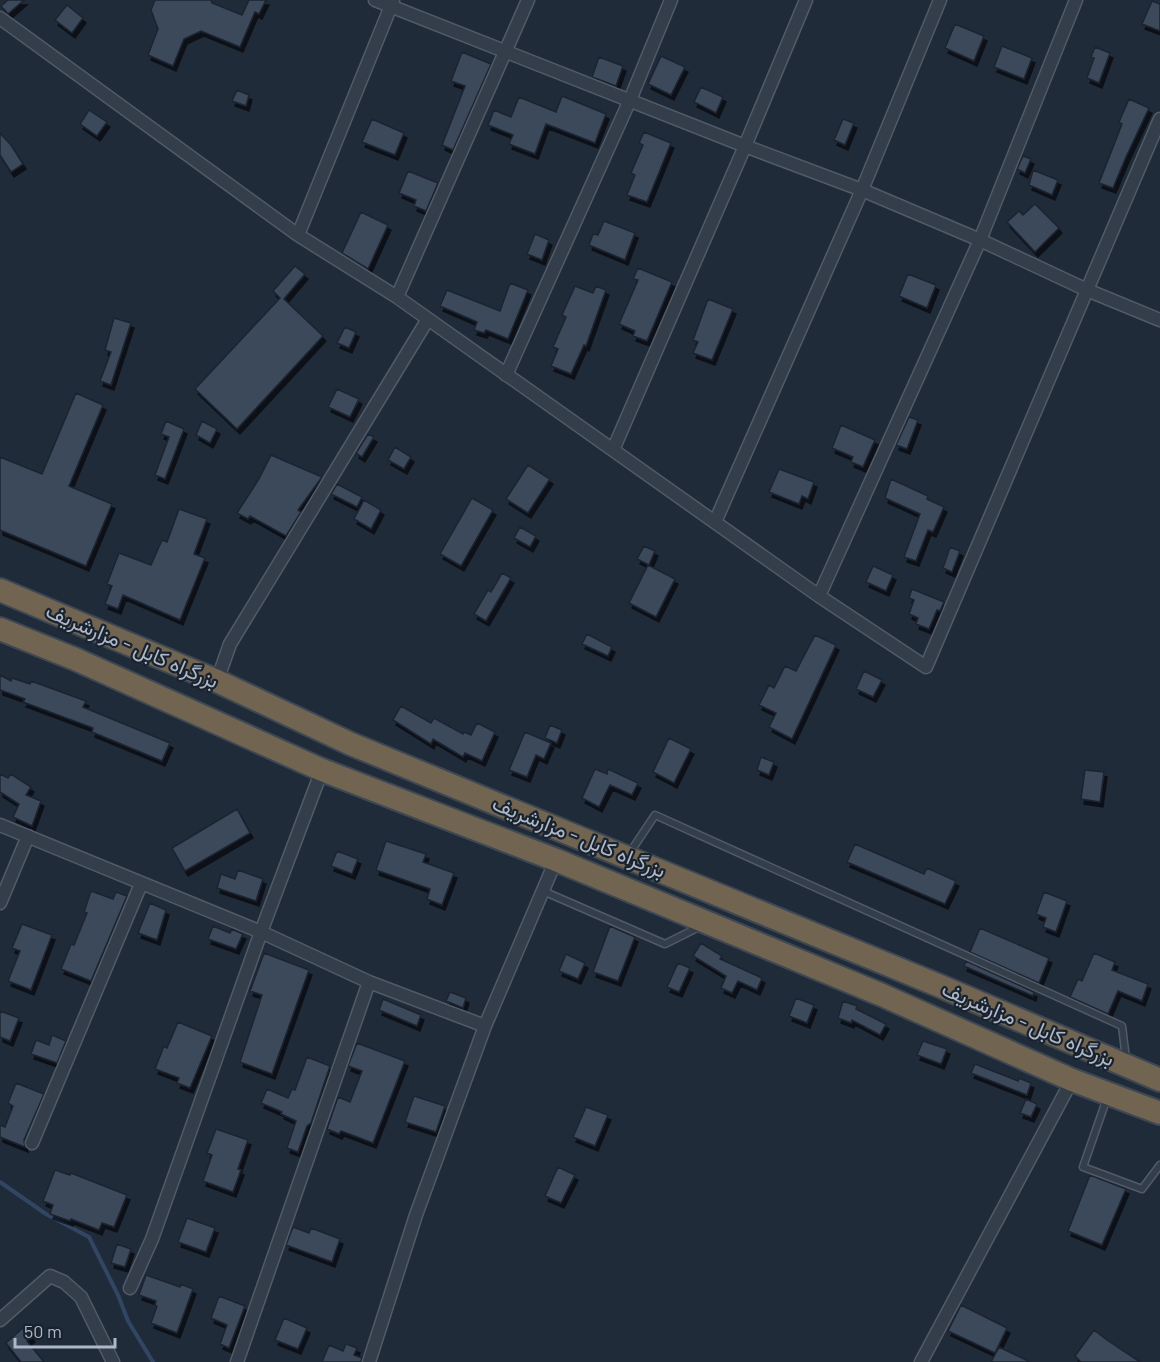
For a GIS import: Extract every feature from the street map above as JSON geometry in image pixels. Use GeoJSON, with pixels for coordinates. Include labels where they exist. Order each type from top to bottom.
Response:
{"type":"FeatureCollection","features":[{"type":"Feature","properties":{"kind":"highway","name":"بزرگراه کابل - مزارشریف"},"geometry":{"type":"LineString","coordinates":[[0,590],[217,681],[351,744],[940,986],[1160,1080]]}},
{"type":"Feature","properties":{"kind":"highway","name":"بزرگراه کابل - مزارشریف"},"geometry":{"type":"LineString","coordinates":[[0,629],[75,659],[322,770],[556,860],[882,995],[1072,1080],[1160,1113]]}},
{"type":"Feature","properties":{"kind":"street"},"geometry":{"type":"LineString","coordinates":[[375,0],[392,3],[506,52],[862,190],[1160,320]]}},
{"type":"Feature","properties":{"kind":"street"},"geometry":{"type":"LineString","coordinates":[[397,297],[528,0]]}},
{"type":"Feature","properties":{"kind":"street"},"geometry":{"type":"LineString","coordinates":[[506,375],[630,100],[671,0]]}},
{"type":"Feature","properties":{"kind":"street"},"geometry":{"type":"LineString","coordinates":[[613,450],[806,0]]}},
{"type":"Feature","properties":{"kind":"street"},"geometry":{"type":"LineString","coordinates":[[715,522],[862,190],[940,0]]}},
{"type":"Feature","properties":{"kind":"street"},"geometry":{"type":"LineString","coordinates":[[819,596],[980,240],[1076,0]]}},
{"type":"Feature","properties":{"kind":"street"},"geometry":{"type":"LineString","coordinates":[[298,235],[392,3]]}},
{"type":"Feature","properties":{"kind":"street"},"geometry":{"type":"LineString","coordinates":[[0,18],[298,235],[397,297],[819,596],[926,667],[1160,119]]}},
{"type":"Feature","properties":{"kind":"street"},"geometry":{"type":"LineString","coordinates":[[217,681],[230,645],[428,319]]}},
{"type":"Feature","properties":{"kind":"street"},"geometry":{"type":"LineString","coordinates":[[130,1288],[152,1239],[261,932],[322,770]]}},
{"type":"Feature","properties":{"kind":"street"},"geometry":{"type":"LineString","coordinates":[[0,825],[261,932],[369,982],[485,1026]]}},
{"type":"Feature","properties":{"kind":"street"},"geometry":{"type":"LineString","coordinates":[[0,903],[28,836]]}},
{"type":"Feature","properties":{"kind":"street"},"geometry":{"type":"LineString","coordinates":[[369,1362],[416,1215],[485,1026],[556,860]]}},
{"type":"Feature","properties":{"kind":"street"},"geometry":{"type":"LineString","coordinates":[[32,1143],[141,884]]}},
{"type":"Feature","properties":{"kind":"street"},"geometry":{"type":"LineString","coordinates":[[237,1362],[369,982]]}},
{"type":"Feature","properties":{"kind":"street"},"geometry":{"type":"LineString","coordinates":[[921,1362],[1072,1080]]}},
{"type":"Feature","properties":{"kind":"street"},"geometry":{"type":"LineString","coordinates":[[0,1320],[50,1276],[64,1282],[81,1297],[113,1362]]}},
{"type":"Feature","properties":{"kind":"lane"},"geometry":{"type":"LineString","coordinates":[[627,857],[655,815],[1122,1026],[1126,1066]]}},
{"type":"Feature","properties":{"kind":"lane"},"geometry":{"type":"LineString","coordinates":[[543,891],[665,944],[707,922]]}},
{"type":"Feature","properties":{"kind":"lane"},"geometry":{"type":"LineString","coordinates":[[1108,1094],[1083,1167],[1142,1190],[1160,1166]]}},
{"type":"Feature","properties":{"kind":"building"},"geometry":{"type":"Polygon","coordinates":[[[8,0],[24,0],[8,14],[1,6],[8,0]]]}},
{"type":"Feature","properties":{"kind":"building"},"geometry":{"type":"Polygon","coordinates":[[[155,0],[211,0],[212,3],[242,15],[249,0],[266,0],[259,14],[255,12],[240,47],[201,31],[184,39],[173,66],[148,55],[158,29],[151,10],[155,0]]]}},
{"type":"Feature","properties":{"kind":"building"},"geometry":{"type":"Polygon","coordinates":[[[1152,1],[1160,4],[1160,31],[1142,24],[1152,1]]]}},
{"type":"Feature","properties":{"kind":"building"},"geometry":{"type":"Polygon","coordinates":[[[67,5],[83,18],[72,33],[55,20],[67,5]]]}},
{"type":"Feature","properties":{"kind":"building"},"geometry":{"type":"Polygon","coordinates":[[[955,24],[984,36],[974,61],[945,48],[955,24]]]}},
{"type":"Feature","properties":{"kind":"building"},"geometry":{"type":"Polygon","coordinates":[[[1002,46],[1032,58],[1024,79],[994,67],[1002,46]]]}},
{"type":"Feature","properties":{"kind":"building"},"geometry":{"type":"Polygon","coordinates":[[[1095,47],[1110,53],[1099,83],[1087,78],[1095,47]]]}},
{"type":"Feature","properties":{"kind":"building"},"geometry":{"type":"Polygon","coordinates":[[[462,52],[491,64],[453,150],[442,145],[465,86],[451,81],[462,52]]]}},
{"type":"Feature","properties":{"kind":"building"},"geometry":{"type":"Polygon","coordinates":[[[661,56],[685,67],[671,95],[648,84],[661,56]]]}},
{"type":"Feature","properties":{"kind":"building"},"geometry":{"type":"Polygon","coordinates":[[[599,57],[623,66],[616,86],[592,77],[599,57]]]}},
{"type":"Feature","properties":{"kind":"building"},"geometry":{"type":"Polygon","coordinates":[[[701,87],[723,97],[716,113],[694,102],[701,87]]]}},
{"type":"Feature","properties":{"kind":"building"},"geometry":{"type":"Polygon","coordinates":[[[237,90],[249,95],[246,106],[232,101],[237,90]]]}},
{"type":"Feature","properties":{"kind":"building"},"geometry":{"type":"Polygon","coordinates":[[[562,96],[606,114],[595,143],[546,124],[535,154],[509,144],[513,135],[488,125],[494,110],[511,117],[519,97],[556,112],[562,96]]]}},
{"type":"Feature","properties":{"kind":"building"},"geometry":{"type":"Polygon","coordinates":[[[1129,99],[1149,108],[1113,188],[1099,183],[1122,124],[1119,122],[1129,99]]]}},
{"type":"Feature","properties":{"kind":"building"},"geometry":{"type":"Polygon","coordinates":[[[89,110],[107,122],[97,136],[80,124],[89,110]]]}},
{"type":"Feature","properties":{"kind":"building"},"geometry":{"type":"Polygon","coordinates":[[[372,119],[404,133],[395,155],[362,142],[372,119]]]}},
{"type":"Feature","properties":{"kind":"building"},"geometry":{"type":"Polygon","coordinates":[[[843,119],[854,123],[845,145],[834,140],[843,119]]]}},
{"type":"Feature","properties":{"kind":"building"},"geometry":{"type":"Polygon","coordinates":[[[644,132],[671,143],[647,202],[627,195],[635,175],[631,173],[643,145],[639,143],[644,132]]]}},
{"type":"Feature","properties":{"kind":"building"},"geometry":{"type":"Polygon","coordinates":[[[0,133],[23,164],[11,172],[0,155],[0,133]]]}},
{"type":"Feature","properties":{"kind":"building"},"geometry":{"type":"Polygon","coordinates":[[[1023,156],[1031,159],[1025,173],[1017,169],[1023,156]]]}},
{"type":"Feature","properties":{"kind":"building"},"geometry":{"type":"Polygon","coordinates":[[[1033,170],[1058,180],[1052,195],[1029,185],[1033,170]]]}},
{"type":"Feature","properties":{"kind":"building"},"geometry":{"type":"Polygon","coordinates":[[[408,171],[438,183],[426,211],[414,206],[416,200],[399,193],[408,171]]]}},
{"type":"Feature","properties":{"kind":"building"},"geometry":{"type":"Polygon","coordinates":[[[1035,204],[1059,228],[1035,252],[1007,222],[1019,211],[1023,215],[1035,204]]]}},
{"type":"Feature","properties":{"kind":"building"},"geometry":{"type":"Polygon","coordinates":[[[361,212],[388,225],[368,269],[342,253],[361,212]]]}},
{"type":"Feature","properties":{"kind":"building"},"geometry":{"type":"Polygon","coordinates":[[[604,221],[635,233],[625,260],[589,245],[593,234],[598,235],[604,221]]]}},
{"type":"Feature","properties":{"kind":"building"},"geometry":{"type":"Polygon","coordinates":[[[535,234],[549,240],[542,260],[527,254],[535,234]]]}},
{"type":"Feature","properties":{"kind":"building"},"geometry":{"type":"Polygon","coordinates":[[[295,266],[305,274],[284,299],[323,336],[237,429],[195,389],[280,298],[273,291],[295,266]]]}},
{"type":"Feature","properties":{"kind":"building"},"geometry":{"type":"Polygon","coordinates":[[[638,268],[672,282],[647,341],[633,336],[635,331],[619,324],[638,280],[633,279],[638,268]]]}},
{"type":"Feature","properties":{"kind":"building"},"geometry":{"type":"Polygon","coordinates":[[[908,274],[936,285],[927,308],[899,296],[908,274]]]}},
{"type":"Feature","properties":{"kind":"building"},"geometry":{"type":"Polygon","coordinates":[[[510,283],[528,290],[508,339],[486,330],[484,333],[474,330],[477,322],[440,306],[447,290],[500,311],[510,283]]]}},
{"type":"Feature","properties":{"kind":"building"},"geometry":{"type":"Polygon","coordinates":[[[575,286],[593,293],[596,286],[606,290],[586,346],[584,345],[571,374],[551,366],[558,349],[553,347],[566,317],[562,315],[575,286]]]}},
{"type":"Feature","properties":{"kind":"building"},"geometry":{"type":"Polygon","coordinates":[[[708,299],[733,309],[712,360],[693,353],[698,342],[693,340],[708,299]]]}},
{"type":"Feature","properties":{"kind":"building"},"geometry":{"type":"Polygon","coordinates":[[[114,318],[131,323],[111,385],[100,381],[111,352],[105,350],[114,318]]]}},
{"type":"Feature","properties":{"kind":"building"},"geometry":{"type":"Polygon","coordinates":[[[345,327],[356,332],[349,348],[337,343],[345,327]]]}},
{"type":"Feature","properties":{"kind":"building"},"geometry":{"type":"Polygon","coordinates":[[[337,389],[359,399],[350,417],[328,407],[337,389]]]}},
{"type":"Feature","properties":{"kind":"building"},"geometry":{"type":"Polygon","coordinates":[[[76,393],[103,405],[69,486],[112,504],[86,566],[0,530],[0,457],[42,474],[76,393]]]}},
{"type":"Feature","properties":{"kind":"building"},"geometry":{"type":"Polygon","coordinates":[[[909,417],[918,420],[907,449],[896,445],[909,417]]]}},
{"type":"Feature","properties":{"kind":"building"},"geometry":{"type":"Polygon","coordinates":[[[166,421],[184,429],[165,479],[155,475],[169,437],[161,434],[166,421]]]}},
{"type":"Feature","properties":{"kind":"building"},"geometry":{"type":"Polygon","coordinates":[[[202,421],[217,429],[210,443],[196,435],[202,421]]]}},
{"type":"Feature","properties":{"kind":"building"},"geometry":{"type":"Polygon","coordinates":[[[841,425],[875,440],[863,467],[851,462],[853,457],[832,448],[841,425]]]}},
{"type":"Feature","properties":{"kind":"building"},"geometry":{"type":"Polygon","coordinates":[[[368,434],[374,437],[362,457],[356,453],[368,434]]]}},
{"type":"Feature","properties":{"kind":"building"},"geometry":{"type":"Polygon","coordinates":[[[395,447],[411,457],[404,469],[388,460],[395,447]]]}},
{"type":"Feature","properties":{"kind":"building"},"geometry":{"type":"Polygon","coordinates":[[[271,455],[322,477],[298,510],[301,512],[286,536],[250,516],[248,519],[237,513],[271,455]]]}},
{"type":"Feature","properties":{"kind":"building"},"geometry":{"type":"Polygon","coordinates":[[[528,465],[550,479],[528,513],[506,499],[528,465]]]}},
{"type":"Feature","properties":{"kind":"building"},"geometry":{"type":"Polygon","coordinates":[[[779,469],[814,482],[808,499],[802,496],[799,504],[769,492],[779,469]]]}},
{"type":"Feature","properties":{"kind":"building"},"geometry":{"type":"Polygon","coordinates":[[[891,479],[928,496],[927,499],[944,507],[933,532],[928,530],[916,561],[904,557],[920,514],[885,498],[891,479]]]}},
{"type":"Feature","properties":{"kind":"building"},"geometry":{"type":"Polygon","coordinates":[[[337,484],[362,497],[357,507],[331,494],[337,484]]]}},
{"type":"Feature","properties":{"kind":"building"},"geometry":{"type":"Polygon","coordinates":[[[472,498],[493,510],[461,566],[440,554],[472,498]]]}},
{"type":"Feature","properties":{"kind":"building"},"geometry":{"type":"Polygon","coordinates":[[[364,500],[381,510],[371,529],[354,519],[364,500]]]}},
{"type":"Feature","properties":{"kind":"building"},"geometry":{"type":"Polygon","coordinates":[[[179,509],[207,519],[194,554],[205,558],[180,620],[123,595],[118,609],[105,604],[112,586],[107,584],[119,553],[151,565],[162,540],[167,542],[179,509]]]}},
{"type":"Feature","properties":{"kind":"building"},"geometry":{"type":"Polygon","coordinates":[[[520,527],[536,536],[530,547],[514,538],[520,527]]]}},
{"type":"Feature","properties":{"kind":"building"},"geometry":{"type":"Polygon","coordinates":[[[644,546],[655,551],[649,565],[637,559],[644,546]]]}},
{"type":"Feature","properties":{"kind":"building"},"geometry":{"type":"Polygon","coordinates":[[[950,547],[960,551],[952,572],[943,568],[950,547]]]}},
{"type":"Feature","properties":{"kind":"building"},"geometry":{"type":"Polygon","coordinates":[[[648,565],[675,579],[656,617],[629,603],[648,565]]]}},
{"type":"Feature","properties":{"kind":"building"},"geometry":{"type":"Polygon","coordinates":[[[873,566],[893,575],[886,591],[866,582],[873,566]]]}},
{"type":"Feature","properties":{"kind":"building"},"geometry":{"type":"Polygon","coordinates":[[[502,573],[511,578],[486,621],[474,614],[488,590],[491,592],[502,573]]]}},
{"type":"Feature","properties":{"kind":"building"},"geometry":{"type":"Polygon","coordinates":[[[912,589],[944,602],[940,611],[937,610],[929,629],[916,624],[918,618],[909,614],[914,600],[909,598],[912,589]]]}},
{"type":"Feature","properties":{"kind":"building"},"geometry":{"type":"Polygon","coordinates":[[[587,634],[612,647],[608,656],[582,644],[587,634]]]}},
{"type":"Feature","properties":{"kind":"building"},"geometry":{"type":"Polygon","coordinates":[[[815,635],[836,645],[792,739],[769,727],[776,713],[759,705],[769,685],[774,688],[785,666],[796,671],[815,635]]]}},
{"type":"Feature","properties":{"kind":"building"},"geometry":{"type":"Polygon","coordinates":[[[864,671],[882,680],[873,697],[856,689],[864,671]]]}},
{"type":"Feature","properties":{"kind":"building"},"geometry":{"type":"Polygon","coordinates":[[[0,675],[11,681],[12,678],[30,684],[31,681],[86,701],[83,707],[170,743],[162,761],[92,732],[93,728],[23,702],[25,699],[0,690],[0,675]]]}},
{"type":"Feature","properties":{"kind":"building"},"geometry":{"type":"Polygon","coordinates":[[[401,706],[431,723],[434,718],[463,734],[464,732],[471,735],[477,723],[495,732],[482,761],[465,753],[463,757],[433,739],[431,744],[393,720],[401,706]]]}},
{"type":"Feature","properties":{"kind":"building"},"geometry":{"type":"Polygon","coordinates":[[[550,725],[562,730],[557,743],[545,738],[550,725]]]}},
{"type":"Feature","properties":{"kind":"building"},"geometry":{"type":"Polygon","coordinates":[[[525,732],[551,743],[544,759],[536,755],[527,777],[509,770],[525,732]]]}},
{"type":"Feature","properties":{"kind":"building"},"geometry":{"type":"Polygon","coordinates":[[[669,738],[691,749],[674,783],[653,772],[669,738]]]}},
{"type":"Feature","properties":{"kind":"building"},"geometry":{"type":"Polygon","coordinates":[[[761,757],[774,762],[769,775],[757,770],[761,757]]]}},
{"type":"Feature","properties":{"kind":"building"},"geometry":{"type":"Polygon","coordinates":[[[595,769],[607,774],[608,769],[638,783],[632,795],[610,785],[599,807],[582,798],[595,769]]]}},
{"type":"Feature","properties":{"kind":"building"},"geometry":{"type":"Polygon","coordinates":[[[1085,770],[1104,772],[1100,802],[1081,799],[1085,770]]]}},
{"type":"Feature","properties":{"kind":"building"},"geometry":{"type":"Polygon","coordinates":[[[0,774],[8,778],[11,774],[31,787],[26,795],[41,801],[32,826],[13,817],[19,804],[0,792],[0,774]]]}},
{"type":"Feature","properties":{"kind":"building"},"geometry":{"type":"Polygon","coordinates":[[[237,809],[250,833],[185,871],[172,848],[237,809]]]}},
{"type":"Feature","properties":{"kind":"building"},"geometry":{"type":"Polygon","coordinates":[[[386,841],[426,854],[423,862],[454,873],[442,905],[427,899],[430,889],[376,870],[386,841]]]}},
{"type":"Feature","properties":{"kind":"building"},"geometry":{"type":"Polygon","coordinates":[[[855,844],[924,874],[927,868],[956,881],[945,904],[847,862],[855,844]]]}},
{"type":"Feature","properties":{"kind":"building"},"geometry":{"type":"Polygon","coordinates":[[[337,851],[358,859],[352,874],[331,866],[337,851]]]}},
{"type":"Feature","properties":{"kind":"building"},"geometry":{"type":"Polygon","coordinates":[[[238,870],[263,879],[256,901],[217,888],[221,874],[235,879],[238,870]]]}},
{"type":"Feature","properties":{"kind":"building"},"geometry":{"type":"Polygon","coordinates":[[[91,891],[113,899],[116,892],[127,896],[91,981],[61,969],[87,913],[84,912],[91,891]]]}},
{"type":"Feature","properties":{"kind":"building"},"geometry":{"type":"Polygon","coordinates":[[[1044,892],[1067,901],[1056,932],[1043,927],[1046,918],[1036,914],[1044,892]]]}},
{"type":"Feature","properties":{"kind":"building"},"geometry":{"type":"Polygon","coordinates":[[[150,903],[166,910],[157,940],[138,933],[150,903]]]}},
{"type":"Feature","properties":{"kind":"building"},"geometry":{"type":"Polygon","coordinates":[[[22,924],[52,935],[31,990],[8,981],[20,951],[12,948],[22,924]]]}},
{"type":"Feature","properties":{"kind":"building"},"geometry":{"type":"Polygon","coordinates":[[[213,926],[230,933],[232,929],[243,934],[236,949],[208,939],[213,926]]]}},
{"type":"Feature","properties":{"kind":"building"},"geometry":{"type":"Polygon","coordinates":[[[610,926],[635,937],[618,981],[593,972],[610,926]]]}},
{"type":"Feature","properties":{"kind":"building"},"geometry":{"type":"Polygon","coordinates":[[[980,928],[1049,958],[1039,983],[970,952],[980,928]]]}},
{"type":"Feature","properties":{"kind":"building"},"geometry":{"type":"Polygon","coordinates":[[[701,943],[722,956],[720,959],[762,978],[757,990],[738,981],[732,993],[721,988],[726,976],[693,956],[701,943]]]}},
{"type":"Feature","properties":{"kind":"building"},"geometry":{"type":"Polygon","coordinates":[[[264,953],[309,970],[272,1074],[240,1062],[262,995],[250,991],[264,953]]]}},
{"type":"Feature","properties":{"kind":"building"},"geometry":{"type":"Polygon","coordinates":[[[1094,953],[1115,962],[1112,970],[1148,984],[1142,1001],[1118,991],[1108,1014],[1070,997],[1078,979],[1082,981],[1094,953]]]}},
{"type":"Feature","properties":{"kind":"building"},"geometry":{"type":"Polygon","coordinates":[[[566,954],[585,963],[578,979],[559,971],[566,954]]]}},
{"type":"Feature","properties":{"kind":"building"},"geometry":{"type":"Polygon","coordinates":[[[966,961],[1034,992],[1033,996],[964,966],[966,961]]]}},
{"type":"Feature","properties":{"kind":"building"},"geometry":{"type":"Polygon","coordinates":[[[678,963],[690,968],[679,992],[667,987],[678,963]]]}},
{"type":"Feature","properties":{"kind":"building"},"geometry":{"type":"Polygon","coordinates":[[[450,992],[466,998],[463,1008],[446,1001],[450,992]]]}},
{"type":"Feature","properties":{"kind":"building"},"geometry":{"type":"Polygon","coordinates":[[[796,998],[814,1005],[807,1023],[789,1016],[796,998]]]}},
{"type":"Feature","properties":{"kind":"building"},"geometry":{"type":"Polygon","coordinates":[[[383,999],[421,1015],[417,1026],[379,1010],[383,999]]]}},
{"type":"Feature","properties":{"kind":"building"},"geometry":{"type":"Polygon","coordinates":[[[843,1001],[857,1006],[856,1009],[886,1024],[880,1035],[852,1020],[851,1023],[838,1018],[843,1001]]]}},
{"type":"Feature","properties":{"kind":"building"},"geometry":{"type":"Polygon","coordinates":[[[0,1011],[19,1018],[10,1041],[0,1037],[0,1011]]]}},
{"type":"Feature","properties":{"kind":"building"},"geometry":{"type":"Polygon","coordinates":[[[178,1022],[212,1036],[190,1088],[177,1083],[179,1078],[155,1069],[164,1046],[167,1048],[178,1022]]]}},
{"type":"Feature","properties":{"kind":"building"},"geometry":{"type":"Polygon","coordinates":[[[52,1035],[66,1041],[57,1063],[31,1054],[36,1040],[49,1045],[52,1035]]]}},
{"type":"Feature","properties":{"kind":"building"},"geometry":{"type":"Polygon","coordinates":[[[923,1041],[947,1049],[941,1064],[917,1055],[923,1041]]]}},
{"type":"Feature","properties":{"kind":"building"},"geometry":{"type":"Polygon","coordinates":[[[357,1043],[405,1061],[373,1143],[341,1131],[339,1134],[327,1129],[338,1097],[350,1102],[362,1071],[348,1066],[357,1043]]]}},
{"type":"Feature","properties":{"kind":"building"},"geometry":{"type":"Polygon","coordinates":[[[307,1057],[330,1066],[311,1123],[307,1126],[298,1152],[287,1148],[296,1121],[261,1103],[267,1089],[288,1098],[292,1089],[295,1090],[307,1057]]]}},
{"type":"Feature","properties":{"kind":"building"},"geometry":{"type":"Polygon","coordinates":[[[975,1064],[1018,1081],[1019,1078],[1031,1083],[1027,1095],[971,1073],[975,1064]]]}},
{"type":"Feature","properties":{"kind":"building"},"geometry":{"type":"Polygon","coordinates":[[[16,1083],[44,1094],[24,1140],[25,1147],[0,1137],[0,1125],[5,1127],[13,1106],[8,1103],[16,1083]]]}},
{"type":"Feature","properties":{"kind":"building"},"geometry":{"type":"Polygon","coordinates":[[[414,1096],[445,1106],[436,1132],[405,1122],[414,1096]]]}},
{"type":"Feature","properties":{"kind":"building"},"geometry":{"type":"Polygon","coordinates":[[[1026,1099],[1037,1104],[1031,1117],[1020,1113],[1026,1099]]]}},
{"type":"Feature","properties":{"kind":"building"},"geometry":{"type":"Polygon","coordinates":[[[586,1107],[608,1115],[595,1146],[573,1137],[586,1107]]]}},
{"type":"Feature","properties":{"kind":"building"},"geometry":{"type":"Polygon","coordinates":[[[216,1129],[248,1140],[233,1192],[203,1181],[212,1155],[207,1153],[216,1129]]]}},
{"type":"Feature","properties":{"kind":"building"},"geometry":{"type":"Polygon","coordinates":[[[558,1167],[575,1175],[561,1203],[545,1196],[558,1167]]]}},
{"type":"Feature","properties":{"kind":"building"},"geometry":{"type":"Polygon","coordinates":[[[55,1170],[70,1175],[71,1173],[127,1195],[114,1227],[102,1223],[99,1230],[50,1214],[53,1205],[43,1201],[55,1170]]]}},
{"type":"Feature","properties":{"kind":"building"},"geometry":{"type":"Polygon","coordinates":[[[1090,1175],[1126,1189],[1102,1245],[1068,1231],[1090,1175]]]}},
{"type":"Feature","properties":{"kind":"building"},"geometry":{"type":"Polygon","coordinates":[[[187,1218],[215,1228],[206,1252],[178,1242],[187,1218]]]}},
{"type":"Feature","properties":{"kind":"building"},"geometry":{"type":"Polygon","coordinates":[[[293,1227],[309,1233],[311,1228],[340,1239],[332,1262],[286,1245],[293,1227]]]}},
{"type":"Feature","properties":{"kind":"building"},"geometry":{"type":"Polygon","coordinates":[[[117,1244],[131,1249],[125,1267],[111,1263],[117,1244]]]}},
{"type":"Feature","properties":{"kind":"building"},"geometry":{"type":"Polygon","coordinates":[[[146,1275],[193,1289],[177,1333],[151,1323],[157,1306],[156,1301],[139,1295],[146,1275]]]}},
{"type":"Feature","properties":{"kind":"building"},"geometry":{"type":"Polygon","coordinates":[[[219,1296],[245,1306],[229,1348],[220,1344],[227,1325],[211,1318],[219,1296]]]}},
{"type":"Feature","properties":{"kind":"building"},"geometry":{"type":"Polygon","coordinates":[[[961,1305],[1007,1328],[995,1353],[948,1331],[961,1305]]]}},
{"type":"Feature","properties":{"kind":"building"},"geometry":{"type":"Polygon","coordinates":[[[284,1318],[307,1328],[298,1349],[275,1340],[284,1318]]]}},
{"type":"Feature","properties":{"kind":"building"},"geometry":{"type":"Polygon","coordinates":[[[24,1327],[32,1337],[27,1341],[44,1362],[21,1362],[6,1343],[24,1327]]]}},
{"type":"Feature","properties":{"kind":"building"},"geometry":{"type":"Polygon","coordinates":[[[1094,1330],[1140,1362],[1081,1362],[1075,1356],[1094,1330]]]}},
{"type":"Feature","properties":{"kind":"building"},"geometry":{"type":"Polygon","coordinates":[[[346,1344],[357,1348],[354,1355],[362,1358],[361,1362],[322,1362],[329,1345],[343,1351],[346,1344]]]}},
{"type":"Feature","properties":{"kind":"building"},"geometry":{"type":"Polygon","coordinates":[[[999,1347],[1030,1362],[991,1362],[999,1347]]]}},
{"type":"Feature","properties":{"kind":"waterway"},"geometry":{"type":"LineString","coordinates":[[0,1182],[46,1214],[89,1237],[118,1295],[128,1321],[153,1362]]}}]}
